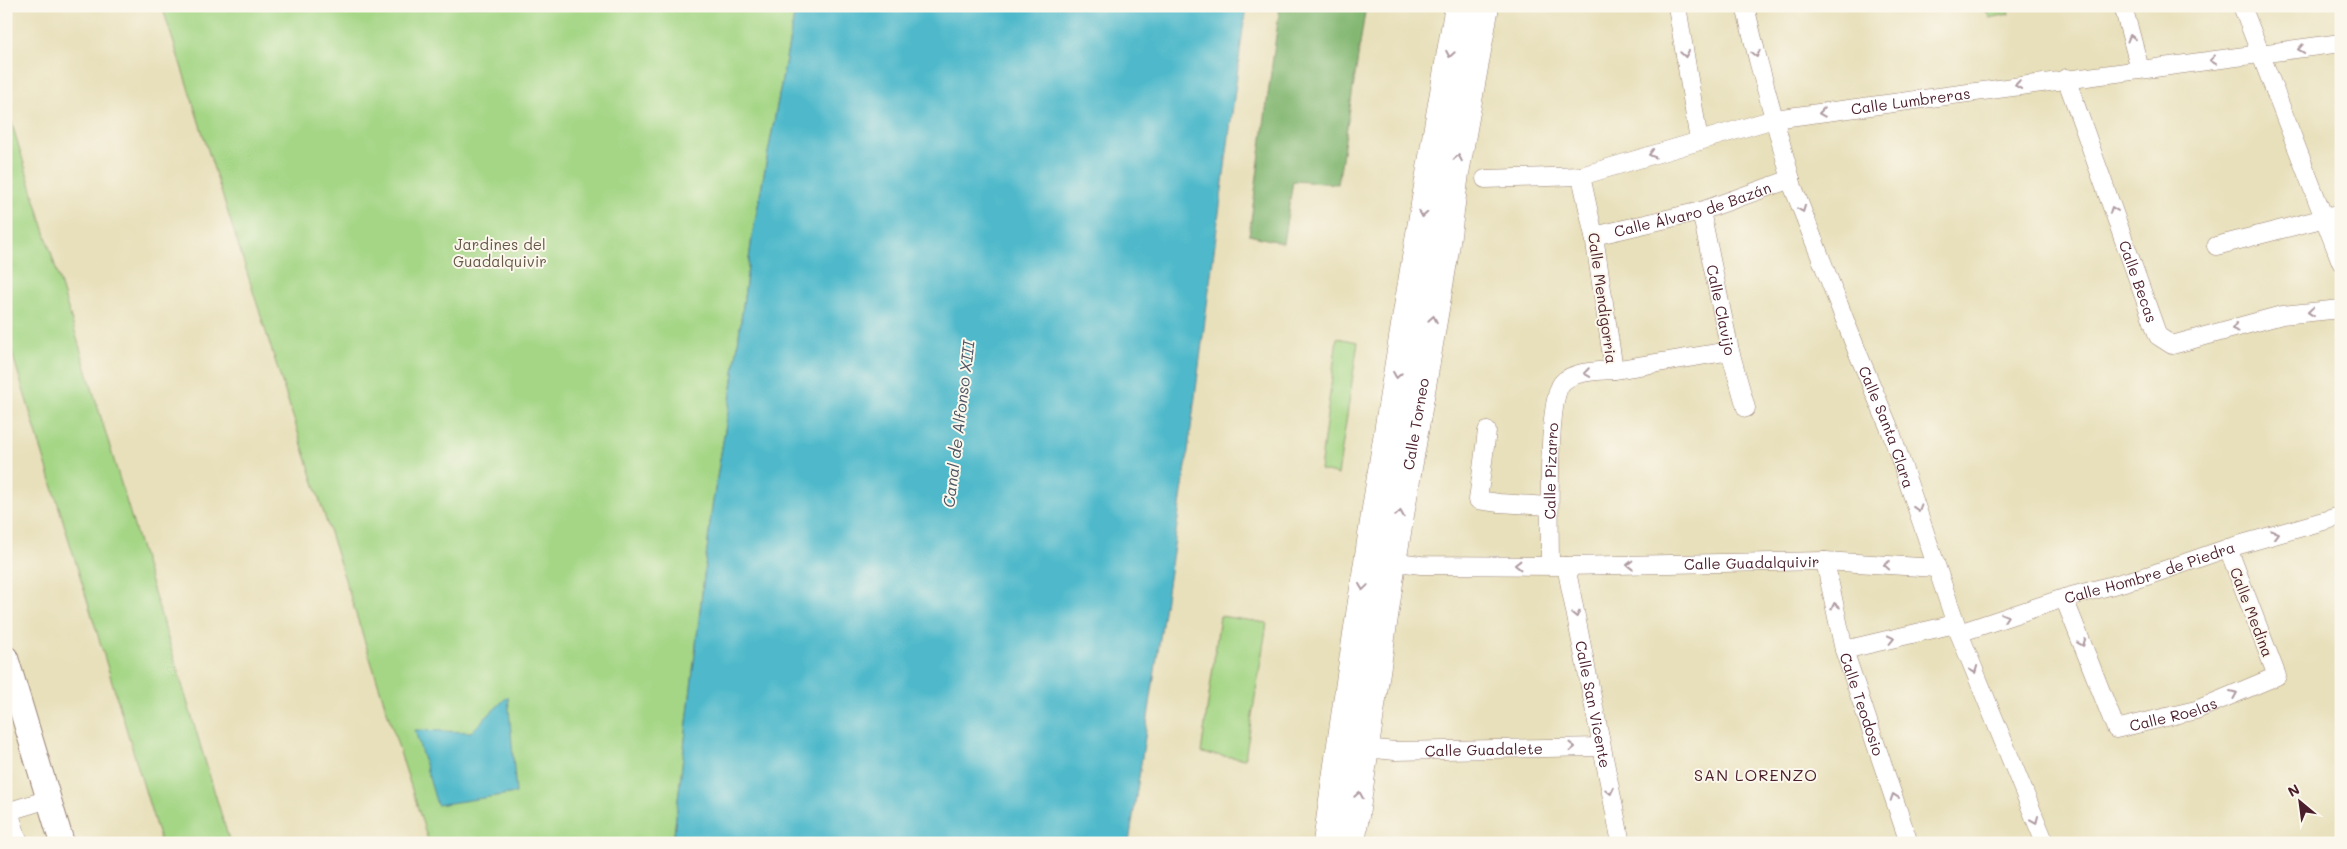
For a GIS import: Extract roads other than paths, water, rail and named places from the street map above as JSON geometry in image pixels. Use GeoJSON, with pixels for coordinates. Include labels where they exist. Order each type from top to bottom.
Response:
{"type":"FeatureCollection","features":[{"type":"Feature","properties":{"kind":"main road","name":"Calle Torneo"},"geometry":{"type":"LineString","coordinates":[[1351,843],[1366,748],[1380,560],[1427,185],[1459,6]]}},
{"type":"Feature","properties":{"kind":"main road","name":"Calle Torneo"},"geometry":{"type":"LineString","coordinates":[[1327,843],[1380,560],[1445,250],[1455,173],[1484,6]]}},
{"type":"Feature","properties":{"kind":"street"},"geometry":{"type":"LineString","coordinates":[[1677,6],[1699,141]]}},
{"type":"Feature","properties":{"kind":"street","name":"Calle Santa Clara"},"geometry":{"type":"LineString","coordinates":[[1745,6],[1791,179],[1857,351],[1891,432],[1957,629],[2045,843]]}},
{"type":"Feature","properties":{"kind":"street"},"geometry":{"type":"LineString","coordinates":[[2123,6],[2140,69]]}},
{"type":"Feature","properties":{"kind":"street"},"geometry":{"type":"LineString","coordinates":[[2245,13],[2261,55],[2333,216],[2341,262]]}},
{"type":"Feature","properties":{"kind":"street","name":"Calle Lumbreras"},"geometry":{"type":"LineString","coordinates":[[1485,179],[1581,176],[1774,119],[2066,78],[2261,55],[2341,43]]}},
{"type":"Feature","properties":{"kind":"street","name":"Calle Becas"},"geometry":{"type":"LineString","coordinates":[[2066,78],[2158,336],[2172,345],[2282,315],[2341,310]]}},
{"type":"Feature","properties":{"kind":"street","name":"Calle Mendigorria"},"geometry":{"type":"LineString","coordinates":[[1564,380],[1582,374],[1614,370],[1594,236],[1581,176]]}},
{"type":"Feature","properties":{"kind":"street","name":"Calle Álvaro de Bazán"},"geometry":{"type":"LineString","coordinates":[[1594,236],[1701,211],[1791,179]]}},
{"type":"Feature","properties":{"kind":"street","name":"Calle Clavijo"},"geometry":{"type":"LineString","coordinates":[[1701,211],[1730,351],[1746,408]]}},
{"type":"Feature","properties":{"kind":"street"},"geometry":{"type":"LineString","coordinates":[[2216,246],[2333,216]]}},
{"type":"Feature","properties":{"kind":"street"},"geometry":{"type":"LineString","coordinates":[[1614,370],[1730,351]]}},
{"type":"Feature","properties":{"kind":"street","name":"Calle Pizarro"},"geometry":{"type":"LineString","coordinates":[[1558,566],[1549,506],[1550,465],[1557,392],[1564,380]]}},
{"type":"Feature","properties":{"kind":"street"},"geometry":{"type":"LineString","coordinates":[[1487,431],[1478,500],[1549,506]]}},
{"type":"Feature","properties":{"kind":"street","name":"Calle Hombre de Piedra"},"geometry":{"type":"LineString","coordinates":[[1844,650],[1957,629],[2147,576],[2228,548],[2341,516]]}},
{"type":"Feature","properties":{"kind":"street","name":"Calle Medina"},"geometry":{"type":"LineString","coordinates":[[2228,548],[2277,676]]}},
{"type":"Feature","properties":{"kind":"street","name":"Calle Guadalquivir"},"geometry":{"type":"LineString","coordinates":[[1380,560],[1421,565],[1558,566],[1826,561],[1936,568]]}},
{"type":"Feature","properties":{"kind":"street","name":"Calle Teodosio"},"geometry":{"type":"LineString","coordinates":[[1826,561],[1844,650],[1909,843]]}},
{"type":"Feature","properties":{"kind":"street","name":"Calle San Vicente"},"geometry":{"type":"LineString","coordinates":[[1558,566],[1601,747],[1621,843]]}},
{"type":"Feature","properties":{"kind":"street","name":"Calle Roelas"},"geometry":{"type":"LineString","coordinates":[[2064,598],[2116,729],[2196,710],[2277,676]]}},
{"type":"Feature","properties":{"kind":"street"},"geometry":{"type":"LineString","coordinates":[[6,658],[62,843]]}},
{"type":"Feature","properties":{"kind":"street","name":"Calle Guadalete"},"geometry":{"type":"LineString","coordinates":[[1366,748],[1400,751],[1601,747]]}},
{"type":"Feature","properties":{"kind":"street"},"geometry":{"type":"LineString","coordinates":[[19,843],[7,812],[49,799]]}},
{"type":"Feature","properties":{"kind":"water","name":"Canal de Alfonso XIII"},"geometry":{"type":"Polygon","coordinates":[[[796,6],[1246,6],[1186,466],[1129,843],[673,843],[712,507],[732,388],[752,237],[796,6]]]}},
{"type":"Feature","properties":{"kind":"water"},"geometry":{"type":"Polygon","coordinates":[[[508,696],[516,793],[437,805],[415,730],[471,732],[508,696]]]}},
{"type":"Feature","properties":{"kind":"district","name":"SAN LORENZO"},"geometry":{"type":"Point","coordinates":[1756,774]}},
{"type":"Feature","properties":{"kind":"park label","name":"Jardines del Guadalquivir"},"geometry":{"type":"Point","coordinates":[500,252]}}]}
